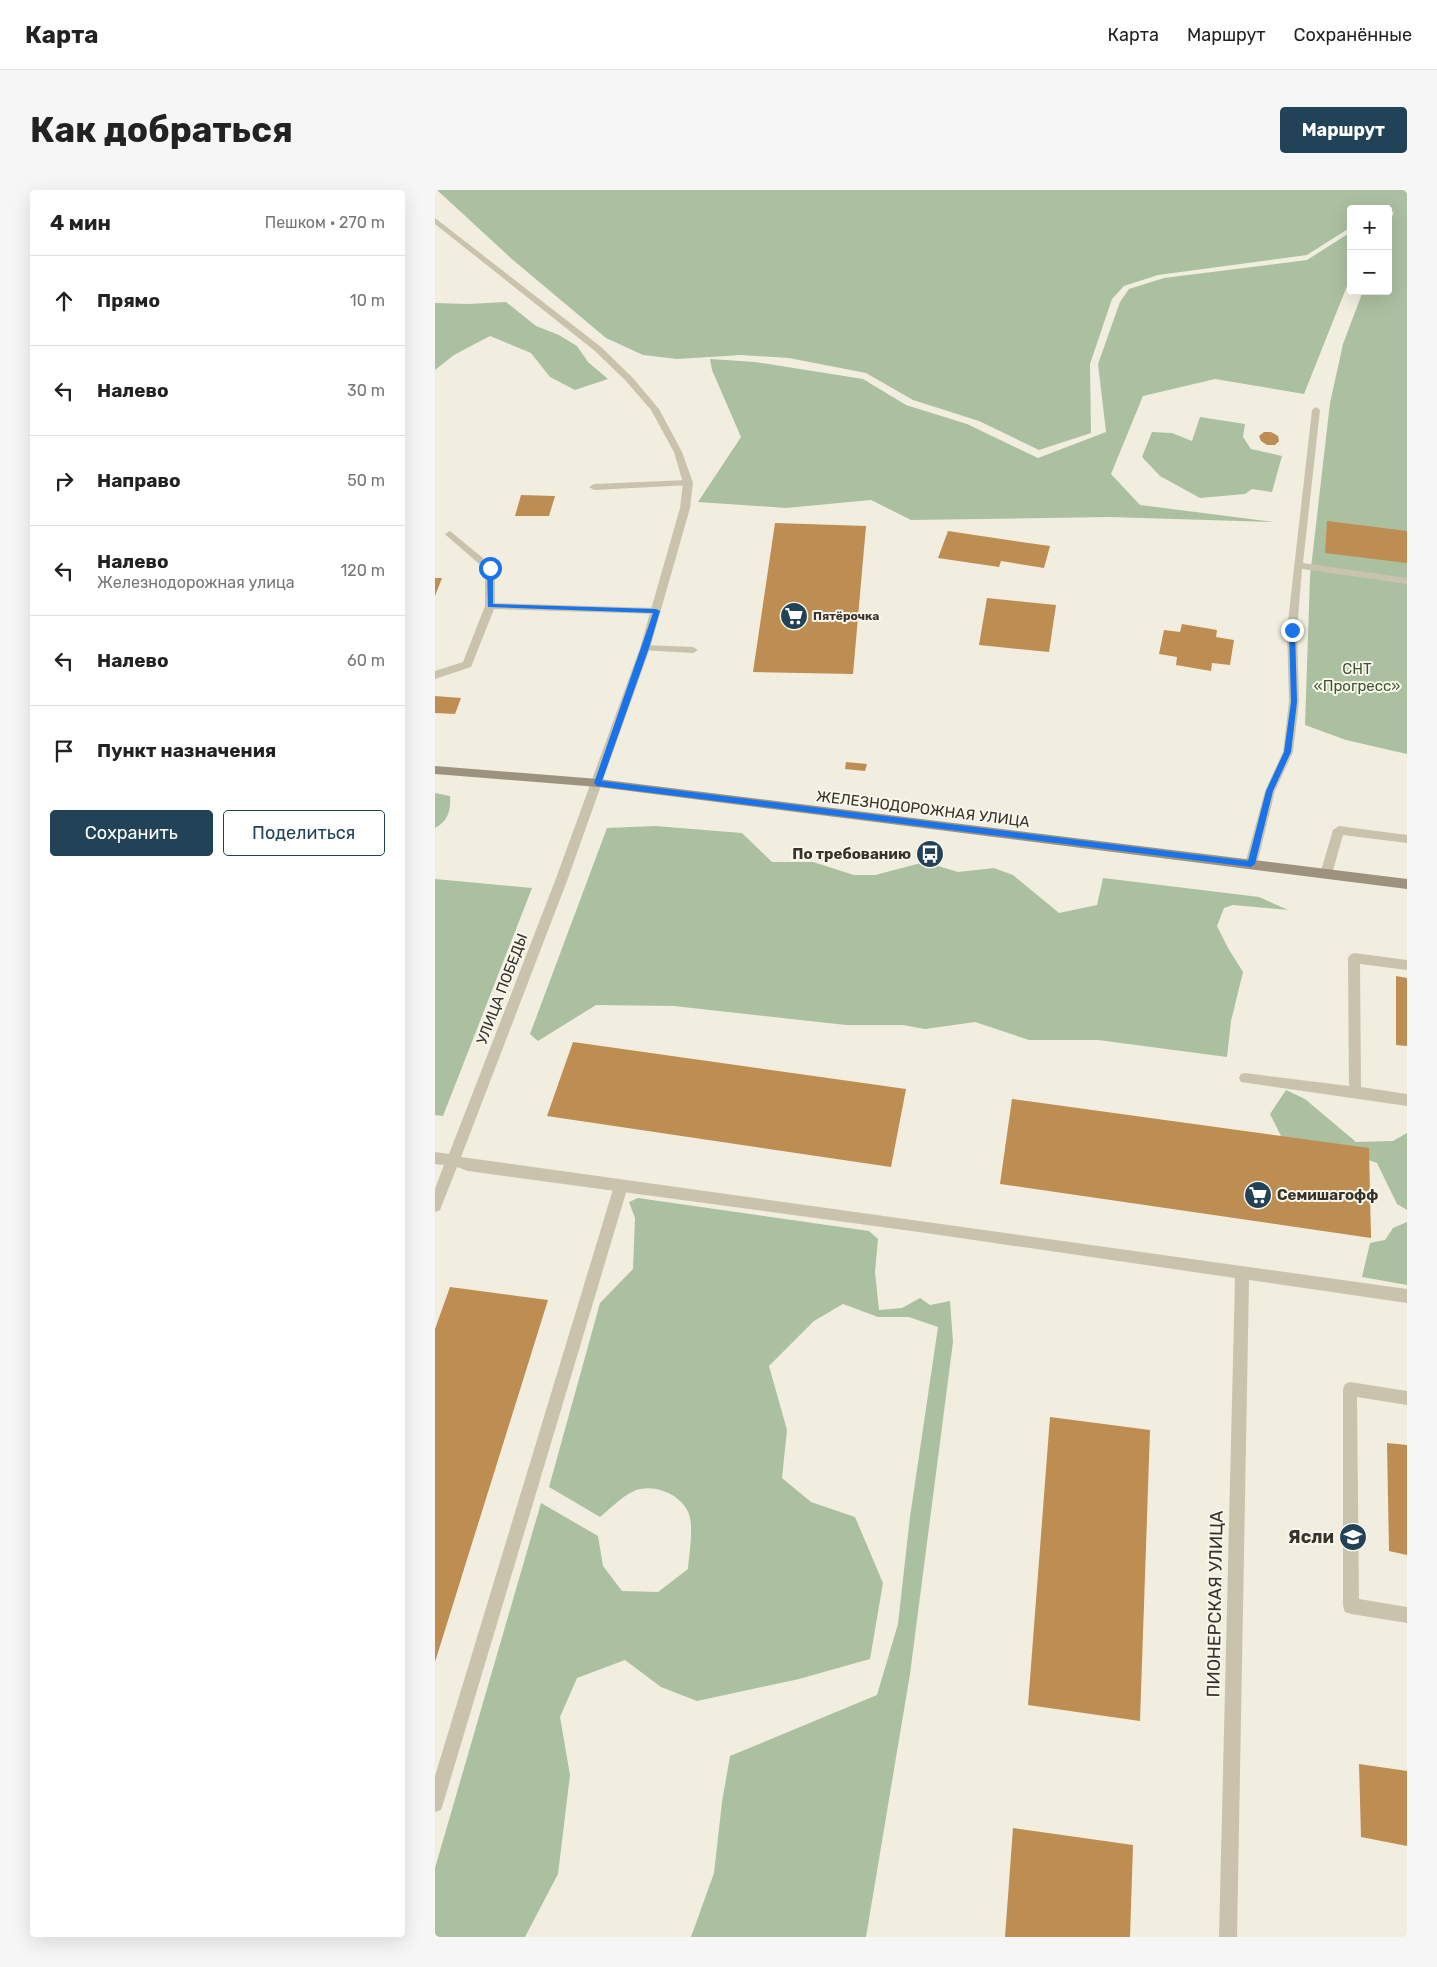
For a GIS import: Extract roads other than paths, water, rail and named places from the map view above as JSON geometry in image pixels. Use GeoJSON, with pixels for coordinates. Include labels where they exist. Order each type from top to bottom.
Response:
{"type":"FeatureCollection","features":[{"type":"Feature","properties":{"kind":"main road","name":"ЖЕЛЕЗНОДОРОЖНАЯ УЛИЦА"},"geometry":{"type":"LineString","coordinates":[[435,770],[597,783],[1407,884]]}},
{"type":"Feature","properties":{"kind":"street"},"geometry":{"type":"LineString","coordinates":[[435,220],[598,349],[629,379],[655,409],[678,452],[688,483],[594,487]]}},
{"type":"Feature","properties":{"kind":"street"},"geometry":{"type":"LineString","coordinates":[[1251,864],[1270,791],[1288,752],[1294,702],[1292,630],[1294,597],[1316,410]]}},
{"type":"Feature","properties":{"kind":"street","name":"УЛИЦА ПОБЕДЫ"},"geometry":{"type":"LineString","coordinates":[[435,1206],[597,783],[645,648],[685,508],[688,483]]}},
{"type":"Feature","properties":{"kind":"street"},"geometry":{"type":"LineString","coordinates":[[435,675],[467,664],[490,606],[490,568],[449,534]]}},
{"type":"Feature","properties":{"kind":"street"},"geometry":{"type":"LineString","coordinates":[[1299,565],[1407,581]]}},
{"type":"Feature","properties":{"kind":"street"},"geometry":{"type":"LineString","coordinates":[[490,606],[656,611]]}},
{"type":"Feature","properties":{"kind":"street"},"geometry":{"type":"LineString","coordinates":[[645,648],[693,650]]}},
{"type":"Feature","properties":{"kind":"street"},"geometry":{"type":"LineString","coordinates":[[1326,874],[1339,830],[1407,839]]}},
{"type":"Feature","properties":{"kind":"street"},"geometry":{"type":"LineString","coordinates":[[1355,1092],[1354,958],[1407,965]]}},
{"type":"Feature","properties":{"kind":"street"},"geometry":{"type":"LineString","coordinates":[[1245,1078],[1407,1100]]}},
{"type":"Feature","properties":{"kind":"street"},"geometry":{"type":"LineString","coordinates":[[435,1158],[621,1186],[926,1226],[979,1236],[1407,1296]]}},
{"type":"Feature","properties":{"kind":"street"},"geometry":{"type":"LineString","coordinates":[[435,1804],[621,1186]]}},
{"type":"Feature","properties":{"kind":"street","name":"ПИОНЕРСКАЯ УЛИЦА"},"geometry":{"type":"LineString","coordinates":[[1228,1937],[1242,1272]]}},
{"type":"Feature","properties":{"kind":"street"},"geometry":{"type":"LineString","coordinates":[[1407,1398],[1350,1389],[1351,1606],[1407,1615]]}},
{"type":"Feature","properties":{"kind":"place","name":"Пятёрочка"},"geometry":{"type":"Point","coordinates":[794,616]}},
{"type":"Feature","properties":{"kind":"place","name":"По требованию"},"geometry":{"type":"Point","coordinates":[930,854]}},
{"type":"Feature","properties":{"kind":"place","name":"Семишагофф"},"geometry":{"type":"Point","coordinates":[1258,1195]}},
{"type":"Feature","properties":{"kind":"place","name":"Ясли"},"geometry":{"type":"Point","coordinates":[1353,1537]}},
{"type":"Feature","properties":{"kind":"park label","name":"СНТ «Прогресс»"},"geometry":{"type":"Point","coordinates":[1357,678]}}]}
